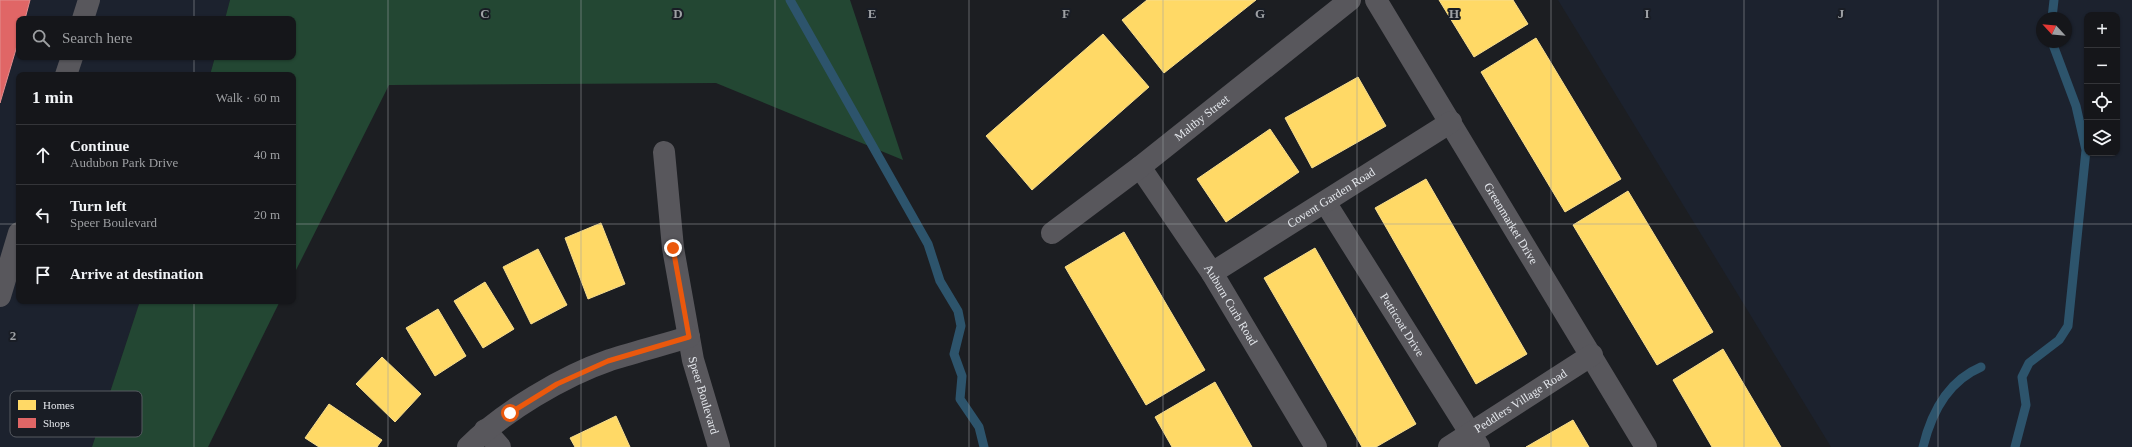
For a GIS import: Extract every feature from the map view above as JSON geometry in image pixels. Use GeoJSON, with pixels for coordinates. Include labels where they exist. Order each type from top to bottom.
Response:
{"type":"FeatureCollection","features":[{"type":"Feature","properties":{"kind":"street"},"geometry":{"type":"LineString","coordinates":[[84,16],[89,0]]}},
{"type":"Feature","properties":{"kind":"street","name":"Maltby Street"},"geometry":{"type":"LineString","coordinates":[[1052,234],[1140,167],[1350,0]]}},
{"type":"Feature","properties":{"kind":"street","name":"Greenmarket Drive"},"geometry":{"type":"LineString","coordinates":[[1376,0],[1592,355],[1646,447]]}},
{"type":"Feature","properties":{"kind":"street"},"geometry":{"type":"LineString","coordinates":[[67,72],[71,60]]}},
{"type":"Feature","properties":{"kind":"street","name":"Covent Garden Road"},"geometry":{"type":"LineString","coordinates":[[1212,273],[1451,122]]}},
{"type":"Feature","properties":{"kind":"street","name":"Speer Boulevard"},"geometry":{"type":"LineString","coordinates":[[664,152],[673,248],[693,360],[719,447]]}},
{"type":"Feature","properties":{"kind":"street","name":"Auburn Curb Road"},"geometry":{"type":"LineString","coordinates":[[1140,167],[1212,273],[1316,447]]}},
{"type":"Feature","properties":{"kind":"street","name":"Petticoat Drive"},"geometry":{"type":"LineString","coordinates":[[1325,202],[1475,440]]}},
{"type":"Feature","properties":{"kind":"street"},"geometry":{"type":"LineString","coordinates":[[0,296],[16,243]]}},
{"type":"Feature","properties":{"kind":"street"},"geometry":{"type":"LineString","coordinates":[[468,447],[485,430],[557,384],[608,361],[689,337]]}},
{"type":"Feature","properties":{"kind":"street","name":"Peddlers Village Road"},"geometry":{"type":"LineString","coordinates":[[1449,447],[1475,440],[1592,355]]}},
{"type":"Feature","properties":{"kind":"street"},"geometry":{"type":"LineString","coordinates":[[485,430],[500,447]]}},
{"type":"Feature","properties":{"kind":"shaded area"},"geometry":{"type":"Polygon","coordinates":[[[0,0],[230,0],[226,16],[16,16],[16,60],[214,60],[211,72],[16,72],[16,304],[139,304],[110,391],[10,391],[10,437],[95,437],[92,447],[0,447],[0,0]]]}},
{"type":"Feature","properties":{"kind":"shaded area"},"geometry":{"type":"Polygon","coordinates":[[[1558,0],[2132,0],[2132,447],[1831,447],[1558,0]]]}},
{"type":"Feature","properties":{"kind":"green space"},"geometry":{"type":"Polygon","coordinates":[[[230,0],[850,0],[903,160],[716,83],[389,85],[296,270],[296,72],[211,72],[214,60],[296,60],[296,16],[226,16],[230,0]]]}},
{"type":"Feature","properties":{"kind":"green space"},"geometry":{"type":"Polygon","coordinates":[[[139,304],[279,304],[208,447],[92,447],[95,437],[142,437],[142,391],[110,391],[139,304]]]}},
{"type":"Feature","properties":{"kind":"building: Homes"},"geometry":{"type":"Polygon","coordinates":[[[1147,0],[1256,0],[1164,73],[1122,20],[1147,0]]]}},
{"type":"Feature","properties":{"kind":"building: Homes"},"geometry":{"type":"Polygon","coordinates":[[[1439,0],[1513,0],[1528,24],[1474,57],[1439,0]]]}},
{"type":"Feature","properties":{"kind":"building: Homes"},"geometry":{"type":"Polygon","coordinates":[[[1103,34],[1149,87],[1032,190],[986,136],[1103,34]]]}},
{"type":"Feature","properties":{"kind":"building: Homes"},"geometry":{"type":"Polygon","coordinates":[[[1536,38],[1621,179],[1565,212],[1481,72],[1536,38]]]}},
{"type":"Feature","properties":{"kind":"building: Homes"},"geometry":{"type":"Polygon","coordinates":[[[1358,77],[1386,126],[1312,168],[1285,118],[1358,77]]]}},
{"type":"Feature","properties":{"kind":"building: Homes"},"geometry":{"type":"Polygon","coordinates":[[[1270,129],[1299,172],[1226,222],[1197,179],[1270,129]]]}},
{"type":"Feature","properties":{"kind":"building: Homes"},"geometry":{"type":"Polygon","coordinates":[[[1426,179],[1527,354],[1476,384],[1375,208],[1426,179]]]}},
{"type":"Feature","properties":{"kind":"building: Homes"},"geometry":{"type":"Polygon","coordinates":[[[1628,191],[1713,332],[1657,365],[1573,225],[1628,191]]]}},
{"type":"Feature","properties":{"kind":"building: Homes"},"geometry":{"type":"Polygon","coordinates":[[[601,223],[625,284],[588,299],[565,238],[601,223]]]}},
{"type":"Feature","properties":{"kind":"building: Homes"},"geometry":{"type":"Polygon","coordinates":[[[1124,232],[1205,370],[1146,405],[1065,267],[1124,232]]]}},
{"type":"Feature","properties":{"kind":"building: Homes"},"geometry":{"type":"Polygon","coordinates":[[[1315,248],[1416,424],[1376,447],[1362,447],[1264,278],[1315,248]]]}},
{"type":"Feature","properties":{"kind":"building: Homes"},"geometry":{"type":"Polygon","coordinates":[[[538,249],[567,305],[531,324],[503,267],[538,249]]]}},
{"type":"Feature","properties":{"kind":"building: Homes"},"geometry":{"type":"Polygon","coordinates":[[[485,282],[514,329],[483,348],[454,301],[485,282]]]}},
{"type":"Feature","properties":{"kind":"building: Homes"},"geometry":{"type":"Polygon","coordinates":[[[438,309],[466,356],[435,376],[406,328],[438,309]]]}},
{"type":"Feature","properties":{"kind":"building: Homes"},"geometry":{"type":"Polygon","coordinates":[[[1723,349],[1781,447],[1712,447],[1673,380],[1723,349]]]}},
{"type":"Feature","properties":{"kind":"building: Homes"},"geometry":{"type":"Polygon","coordinates":[[[382,357],[421,394],[395,422],[356,384],[382,357]]]}},
{"type":"Feature","properties":{"kind":"building: Homes"},"geometry":{"type":"Polygon","coordinates":[[[1215,382],[1252,447],[1172,447],[1155,417],[1215,382]]]}},
{"type":"Feature","properties":{"kind":"building: Homes"},"geometry":{"type":"Polygon","coordinates":[[[329,404],[382,440],[377,447],[319,447],[305,438],[329,404]]]}},
{"type":"Feature","properties":{"kind":"building: Homes"},"geometry":{"type":"Polygon","coordinates":[[[616,416],[630,447],[575,447],[570,438],[616,416]]]}},
{"type":"Feature","properties":{"kind":"building: Homes"},"geometry":{"type":"Polygon","coordinates":[[[1573,420],[1589,447],[1526,447],[1573,420]]]}},
{"type":"Feature","properties":{"kind":"building: Shops"},"geometry":{"type":"Polygon","coordinates":[[[0,0],[30,0],[26,16],[16,16],[16,49],[0,103],[0,0]]]}},
{"type":"Feature","properties":{"kind":"waterway"},"geometry":{"type":"LineString","coordinates":[[790,0],[928,244],[940,281],[958,311],[961,326],[954,354],[962,376],[960,399],[979,427],[984,447]]}},
{"type":"Feature","properties":{"kind":"waterway"},"geometry":{"type":"LineString","coordinates":[[2053,12],[2054,0]]}},
{"type":"Feature","properties":{"kind":"waterway"},"geometry":{"type":"LineString","coordinates":[[2015,447],[2026,405],[2022,377],[2029,363],[2059,340],[2068,326],[2086,150],[2076,106],[2054,48]]}},
{"type":"Feature","properties":{"kind":"waterway"},"geometry":{"type":"LineString","coordinates":[[1923,447],[1926,435],[1936,411],[1950,390],[1969,373],[1981,367]]}},
{"type":"Feature","properties":{"kind":"route"},"geometry":{"type":"LineString","coordinates":[[510,413],[557,384],[608,361],[689,337],[673,248]]}}]}
